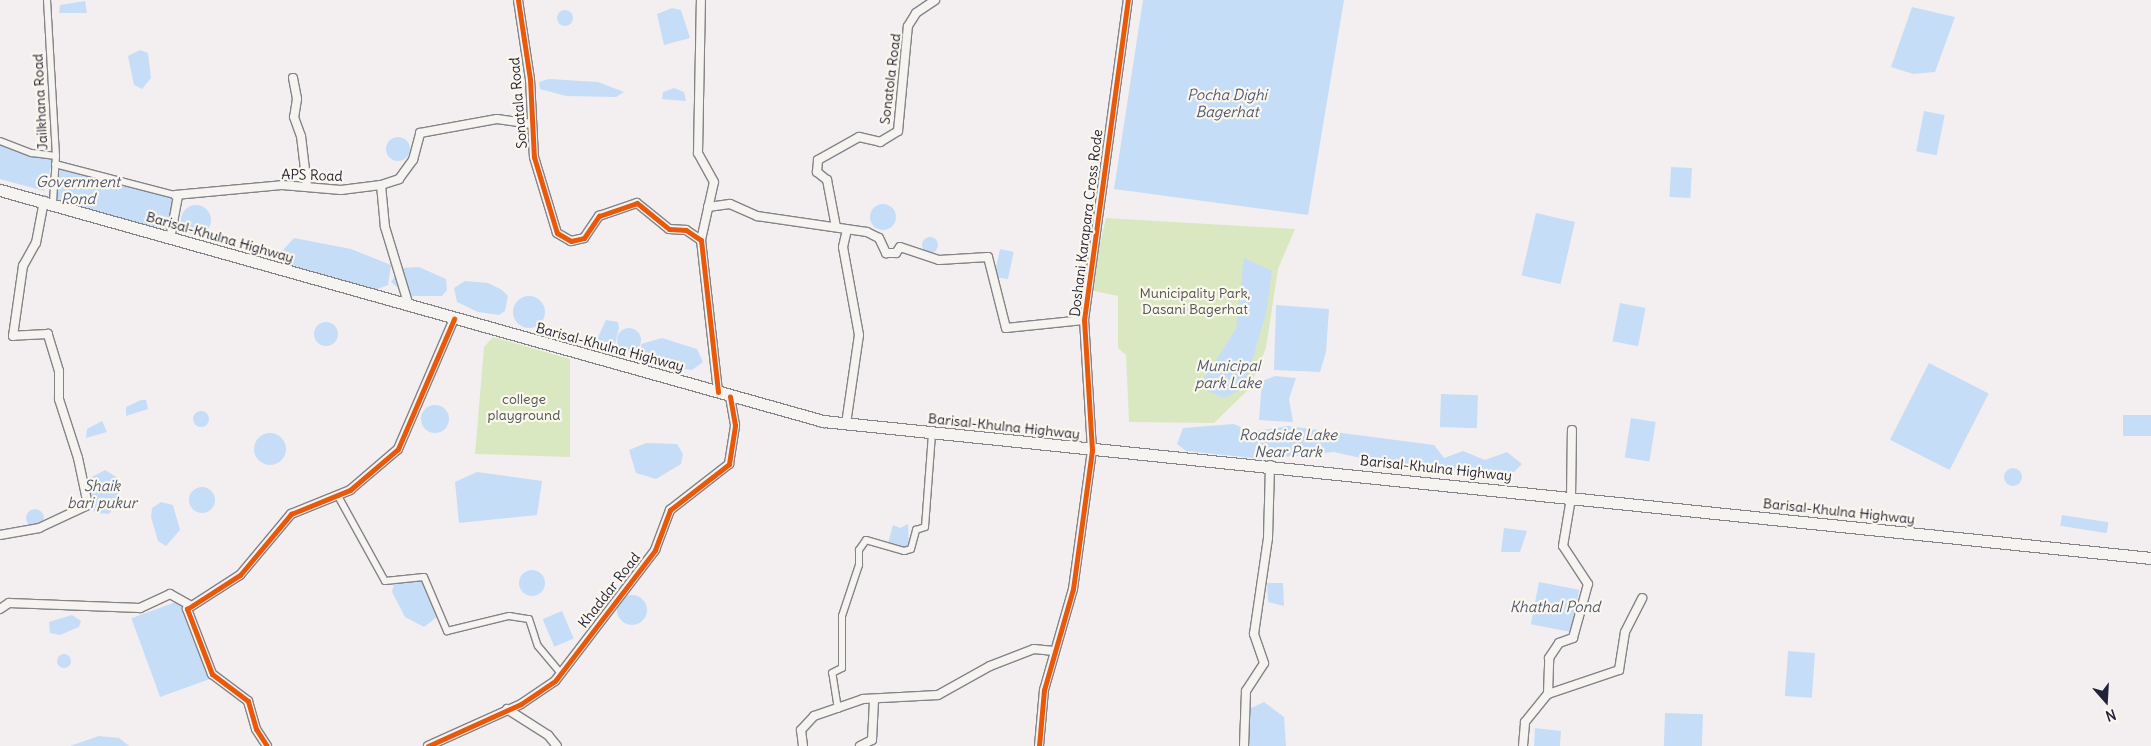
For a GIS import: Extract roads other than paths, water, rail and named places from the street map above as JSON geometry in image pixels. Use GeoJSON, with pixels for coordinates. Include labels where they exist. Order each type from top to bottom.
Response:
{"type":"FeatureCollection","features":[{"type":"Feature","properties":{"kind":"highway","name":"Barisal-Khulna Highway"},"geometry":{"type":"LineString","coordinates":[[0,190],[49,202],[170,239],[730,396],[846,424],[1092,450],[1270,466],[2151,558]]}},
{"type":"Feature","properties":{"kind":"street","name":"Jailkhana Road"},"geometry":{"type":"LineString","coordinates":[[46,0],[56,156],[49,202]]}},
{"type":"Feature","properties":{"kind":"street","name":"Sonatala Road"},"geometry":{"type":"LineString","coordinates":[[518,0],[530,79],[531,124],[538,177],[560,236],[571,241],[584,238],[599,216],[637,203],[669,229],[686,230],[701,240]]}},
{"type":"Feature","properties":{"kind":"street"},"geometry":{"type":"LineString","coordinates":[[702,0],[698,153],[714,182],[701,240],[718,392]]}},
{"type":"Feature","properties":{"kind":"street","name":"Sonatola Road"},"geometry":{"type":"LineString","coordinates":[[836,227],[827,180],[817,172],[818,160],[859,137],[880,142],[898,131],[908,26],[916,13],[936,0]]}},
{"type":"Feature","properties":{"kind":"street","name":"Doshani Karapara Cross Rode"},"geometry":{"type":"LineString","coordinates":[[1039,746],[1044,690],[1073,589],[1092,450],[1084,320],[1128,0]]}},
{"type":"Feature","properties":{"kind":"street"},"geometry":{"type":"LineString","coordinates":[[293,78],[297,99],[294,117],[301,136],[307,186]]}},
{"type":"Feature","properties":{"kind":"street"},"geometry":{"type":"LineString","coordinates":[[408,306],[385,227],[381,185],[399,179],[414,160],[420,133],[497,119],[531,124]]}},
{"type":"Feature","properties":{"kind":"street"},"geometry":{"type":"LineString","coordinates":[[0,141],[32,153],[56,156]]}},
{"type":"Feature","properties":{"kind":"street"},"geometry":{"type":"LineString","coordinates":[[55,164],[176,196],[170,239]]}},
{"type":"Feature","properties":{"kind":"street","name":"APS Road"},"geometry":{"type":"LineString","coordinates":[[176,196],[212,189],[307,186],[341,190],[381,185]]}},
{"type":"Feature","properties":{"kind":"street"},"geometry":{"type":"LineString","coordinates":[[0,535],[39,528],[88,505],[78,458],[59,399],[59,371],[48,334],[13,336],[22,266],[36,243],[49,202]]}},
{"type":"Feature","properties":{"kind":"street"},"geometry":{"type":"LineString","coordinates":[[708,207],[730,204],[749,214],[847,229],[879,238],[886,253],[896,253],[900,246],[938,260],[988,257],[1006,328],[1084,320]]}},
{"type":"Feature","properties":{"kind":"street"},"geometry":{"type":"LineString","coordinates":[[846,424],[859,335],[843,247],[847,229]]}},
{"type":"Feature","properties":{"kind":"street"},"geometry":{"type":"LineString","coordinates":[[267,746],[256,729],[248,701],[212,674],[188,614],[190,605],[240,575],[291,514],[338,496],[366,480],[398,449],[454,319]]}},
{"type":"Feature","properties":{"kind":"street","name":"Khaddar Road"},"geometry":{"type":"LineString","coordinates":[[428,746],[534,697],[561,673],[655,550],[670,510],[729,464],[735,425],[730,396]]}},
{"type":"Feature","properties":{"kind":"street"},"geometry":{"type":"LineString","coordinates":[[1548,694],[1549,658],[1559,644],[1573,638],[1588,584],[1563,546],[1571,498],[1572,430]]}},
{"type":"Feature","properties":{"kind":"street"},"geometry":{"type":"LineString","coordinates":[[838,709],[832,673],[842,668],[842,616],[859,550],[866,540],[904,551],[911,549],[916,530],[925,526],[932,433]]}},
{"type":"Feature","properties":{"kind":"street"},"geometry":{"type":"LineString","coordinates":[[1244,746],[1246,691],[1264,663],[1254,634],[1268,538],[1270,466]]}},
{"type":"Feature","properties":{"kind":"street"},"geometry":{"type":"LineString","coordinates":[[338,496],[385,581],[424,578],[447,631],[509,616],[529,619],[538,646],[561,673]]}},
{"type":"Feature","properties":{"kind":"street"},"geometry":{"type":"LineString","coordinates":[[0,609],[8,603],[140,608],[170,594],[190,605]]}},
{"type":"Feature","properties":{"kind":"street"},"geometry":{"type":"LineString","coordinates":[[1523,746],[1525,722],[1548,694],[1619,670],[1624,632],[1642,598]]}},
{"type":"Feature","properties":{"kind":"street"},"geometry":{"type":"LineString","coordinates":[[802,746],[802,730],[814,716],[874,700],[938,695],[990,666],[1034,648],[1054,651]]}},
{"type":"Feature","properties":{"kind":"street"},"geometry":{"type":"LineString","coordinates":[[860,746],[872,740],[874,700]]}},
{"type":"Feature","properties":{"kind":"street"},"geometry":{"type":"LineString","coordinates":[[507,709],[548,734],[557,746]]}},
{"type":"Feature","properties":{"kind":"water","name":"Pocha Dighi Bagerhat"},"geometry":{"type":"Polygon","coordinates":[[[1143,0],[1344,0],[1308,215],[1114,189],[1143,0]]]}},
{"type":"Feature","properties":{"kind":"water"},"geometry":{"type":"Polygon","coordinates":[[[85,1],[87,13],[59,13],[60,5],[85,1]]]}},
{"type":"Feature","properties":{"kind":"water"},"geometry":{"type":"Polygon","coordinates":[[[1912,7],[1955,17],[1935,72],[1913,74],[1891,67],[1912,7]]]}},
{"type":"Feature","properties":{"kind":"water"},"geometry":{"type":"Polygon","coordinates":[[[672,8],[681,10],[690,38],[664,45],[657,14],[672,8]]]}},
{"type":"Feature","properties":{"kind":"water"},"geometry":{"type":"Polygon","coordinates":[[[562,10],[568,10],[573,15],[571,24],[562,26],[557,21],[557,15],[562,10]]]}},
{"type":"Feature","properties":{"kind":"water"},"geometry":{"type":"Polygon","coordinates":[[[140,50],[148,53],[151,78],[142,89],[134,85],[128,56],[140,50]]]}},
{"type":"Feature","properties":{"kind":"water"},"geometry":{"type":"Polygon","coordinates":[[[549,79],[598,82],[624,92],[616,97],[566,96],[540,89],[539,82],[549,79]]]}},
{"type":"Feature","properties":{"kind":"water"},"geometry":{"type":"Polygon","coordinates":[[[674,88],[684,92],[686,101],[662,99],[663,92],[674,88]]]}},
{"type":"Feature","properties":{"kind":"water"},"geometry":{"type":"Polygon","coordinates":[[[1924,111],[1945,115],[1937,155],[1916,151],[1924,111]]]}},
{"type":"Feature","properties":{"kind":"water"},"geometry":{"type":"Polygon","coordinates":[[[398,137],[403,138],[409,144],[409,154],[403,160],[398,161],[393,160],[387,154],[386,149],[387,144],[393,138],[398,137]]]}},
{"type":"Feature","properties":{"kind":"water","name":"Government Pond"},"geometry":{"type":"Polygon","coordinates":[[[0,145],[53,160],[44,191],[0,179],[0,145]]]}},
{"type":"Feature","properties":{"kind":"water"},"geometry":{"type":"Polygon","coordinates":[[[1671,167],[1692,168],[1690,198],[1669,197],[1671,167]]]}},
{"type":"Feature","properties":{"kind":"water","name":"Government Pond"},"geometry":{"type":"Polygon","coordinates":[[[60,168],[174,197],[166,230],[52,201],[60,168]]]}},
{"type":"Feature","properties":{"kind":"water"},"geometry":{"type":"Polygon","coordinates":[[[883,204],[892,208],[896,217],[892,226],[883,230],[874,226],[870,217],[874,208],[883,204]]]}},
{"type":"Feature","properties":{"kind":"water"},"geometry":{"type":"Polygon","coordinates":[[[196,205],[207,209],[211,220],[207,231],[196,235],[185,231],[181,220],[185,209],[196,205]]]}},
{"type":"Feature","properties":{"kind":"water"},"geometry":{"type":"Polygon","coordinates":[[[1536,213],[1575,222],[1561,284],[1522,275],[1536,213]]]}},
{"type":"Feature","properties":{"kind":"water"},"geometry":{"type":"Polygon","coordinates":[[[930,237],[938,245],[930,253],[922,245],[930,237]]]}},
{"type":"Feature","properties":{"kind":"water"},"geometry":{"type":"Polygon","coordinates":[[[294,238],[351,249],[391,265],[388,285],[375,290],[292,265],[283,250],[294,238]]]}},
{"type":"Feature","properties":{"kind":"water"},"geometry":{"type":"Polygon","coordinates":[[[1000,249],[1014,252],[1008,279],[994,276],[1000,249]]]}},
{"type":"Feature","properties":{"kind":"water","name":"Municipal park Lake"},"geometry":{"type":"Polygon","coordinates":[[[1244,258],[1272,271],[1266,314],[1244,388],[1224,398],[1198,387],[1236,329],[1244,258]]]}},
{"type":"Feature","properties":{"kind":"water"},"geometry":{"type":"Polygon","coordinates":[[[419,267],[446,279],[447,290],[442,296],[408,296],[391,282],[400,268],[419,267]]]}},
{"type":"Feature","properties":{"kind":"water"},"geometry":{"type":"Polygon","coordinates":[[[465,281],[488,283],[502,290],[508,296],[505,311],[499,315],[478,312],[457,302],[454,288],[465,281]]]}},
{"type":"Feature","properties":{"kind":"water"},"geometry":{"type":"Polygon","coordinates":[[[529,296],[535,297],[540,301],[544,306],[544,318],[540,323],[535,327],[529,328],[523,327],[518,323],[514,318],[513,312],[514,306],[518,301],[523,297],[529,296]]]}},
{"type":"Feature","properties":{"kind":"water"},"geometry":{"type":"Polygon","coordinates":[[[1620,303],[1646,308],[1638,346],[1613,341],[1620,303]]]}},
{"type":"Feature","properties":{"kind":"water"},"geometry":{"type":"Polygon","coordinates":[[[1276,305],[1329,309],[1326,352],[1320,372],[1274,370],[1276,305]]]}},
{"type":"Feature","properties":{"kind":"water"},"geometry":{"type":"Polygon","coordinates":[[[606,320],[618,322],[619,328],[615,344],[604,352],[598,347],[598,337],[606,320]]]}},
{"type":"Feature","properties":{"kind":"water"},"geometry":{"type":"Polygon","coordinates":[[[326,322],[334,326],[338,334],[334,342],[326,346],[318,342],[314,334],[318,326],[326,322]]]}},
{"type":"Feature","properties":{"kind":"water"},"geometry":{"type":"Polygon","coordinates":[[[629,328],[638,331],[641,340],[638,349],[629,352],[620,349],[617,340],[620,331],[629,328]]]}},
{"type":"Feature","properties":{"kind":"water"},"geometry":{"type":"Polygon","coordinates":[[[662,338],[697,349],[703,362],[692,370],[644,365],[641,344],[662,338]]]}},
{"type":"Feature","properties":{"kind":"water"},"geometry":{"type":"Polygon","coordinates":[[[1929,363],[1989,393],[1950,470],[1890,440],[1929,363]]]}},
{"type":"Feature","properties":{"kind":"water"},"geometry":{"type":"Polygon","coordinates":[[[1275,376],[1296,378],[1289,399],[1293,422],[1259,420],[1262,381],[1275,376]]]}},
{"type":"Feature","properties":{"kind":"water"},"geometry":{"type":"Polygon","coordinates":[[[1441,394],[1478,395],[1477,428],[1440,427],[1441,394]]]}},
{"type":"Feature","properties":{"kind":"water"},"geometry":{"type":"Polygon","coordinates":[[[141,400],[146,400],[148,409],[126,416],[126,407],[141,400]]]}},
{"type":"Feature","properties":{"kind":"water"},"geometry":{"type":"Polygon","coordinates":[[[435,405],[445,409],[449,419],[445,429],[435,433],[425,429],[421,419],[425,409],[435,405]]]}},
{"type":"Feature","properties":{"kind":"water"},"geometry":{"type":"Polygon","coordinates":[[[201,411],[207,413],[209,419],[207,425],[201,427],[195,425],[193,419],[195,413],[201,411]]]}},
{"type":"Feature","properties":{"kind":"water"},"geometry":{"type":"Polygon","coordinates":[[[2123,415],[2151,415],[2151,436],[2123,436],[2123,415]]]}},
{"type":"Feature","properties":{"kind":"water"},"geometry":{"type":"Polygon","coordinates":[[[1631,418],[1656,422],[1649,461],[1625,458],[1631,418]]]}},
{"type":"Feature","properties":{"kind":"water"},"geometry":{"type":"Polygon","coordinates":[[[102,421],[107,432],[86,438],[87,429],[102,421]]]}},
{"type":"Feature","properties":{"kind":"water","name":"Roadside Lake Near Park"},"geometry":{"type":"Polygon","coordinates":[[[1234,424],[1251,432],[1288,426],[1434,445],[1444,458],[1463,451],[1485,460],[1507,452],[1522,464],[1514,472],[1491,474],[1387,464],[1334,452],[1262,459],[1186,451],[1177,444],[1183,428],[1234,424]]]}},
{"type":"Feature","properties":{"kind":"water"},"geometry":{"type":"Polygon","coordinates":[[[270,433],[276,434],[281,438],[285,443],[285,455],[281,460],[276,464],[270,465],[264,464],[259,460],[255,455],[254,449],[255,443],[259,438],[264,434],[270,433]]]}},
{"type":"Feature","properties":{"kind":"water"},"geometry":{"type":"Polygon","coordinates":[[[646,443],[677,444],[683,454],[681,464],[656,479],[636,473],[629,450],[646,443]]]}},
{"type":"Feature","properties":{"kind":"water"},"geometry":{"type":"Polygon","coordinates":[[[2013,468],[2019,471],[2022,477],[2019,483],[2013,486],[2007,483],[2004,477],[2007,471],[2013,468]]]}},
{"type":"Feature","properties":{"kind":"water","name":"Shaik bari pukur"},"geometry":{"type":"Polygon","coordinates":[[[105,470],[118,478],[118,501],[109,514],[96,513],[88,505],[85,488],[88,479],[105,470]]]}},
{"type":"Feature","properties":{"kind":"water"},"geometry":{"type":"Polygon","coordinates":[[[477,472],[542,481],[537,515],[459,523],[455,482],[477,472]]]}},
{"type":"Feature","properties":{"kind":"water"},"geometry":{"type":"Polygon","coordinates":[[[202,487],[212,490],[215,500],[212,510],[202,513],[192,510],[189,500],[192,490],[202,487]]]}},
{"type":"Feature","properties":{"kind":"water"},"geometry":{"type":"Polygon","coordinates":[[[161,502],[173,505],[180,530],[166,546],[158,541],[151,517],[152,508],[161,502]]]}},
{"type":"Feature","properties":{"kind":"water"},"geometry":{"type":"Polygon","coordinates":[[[35,509],[41,512],[44,518],[41,524],[35,527],[29,524],[26,518],[29,512],[35,509]]]}},
{"type":"Feature","properties":{"kind":"water"},"geometry":{"type":"Polygon","coordinates":[[[2062,515],[2108,522],[2107,533],[2060,526],[2062,515]]]}},
{"type":"Feature","properties":{"kind":"water"},"geometry":{"type":"Polygon","coordinates":[[[908,524],[909,547],[900,550],[888,543],[893,525],[900,528],[908,524]]]}},
{"type":"Feature","properties":{"kind":"water"},"geometry":{"type":"Polygon","coordinates":[[[1504,528],[1527,531],[1520,552],[1501,552],[1504,528]]]}},
{"type":"Feature","properties":{"kind":"water"},"geometry":{"type":"Polygon","coordinates":[[[532,570],[541,574],[545,583],[541,592],[532,596],[523,592],[519,583],[523,574],[532,570]]]}},
{"type":"Feature","properties":{"kind":"water"},"geometry":{"type":"Polygon","coordinates":[[[410,574],[425,583],[437,607],[437,617],[424,627],[405,617],[392,592],[395,579],[410,574]]]}},
{"type":"Feature","properties":{"kind":"water","name":"Khathal Pond"},"geometry":{"type":"Polygon","coordinates":[[[1539,582],[1579,590],[1571,632],[1531,624],[1539,582]]]}},
{"type":"Feature","properties":{"kind":"water"},"geometry":{"type":"Polygon","coordinates":[[[1267,583],[1283,583],[1284,606],[1268,602],[1267,583]]]}},
{"type":"Feature","properties":{"kind":"water"},"geometry":{"type":"Polygon","coordinates":[[[632,595],[643,599],[647,610],[643,621],[632,625],[621,621],[617,610],[621,599],[632,595]]]}},
{"type":"Feature","properties":{"kind":"water"},"geometry":{"type":"Polygon","coordinates":[[[184,599],[213,678],[160,697],[131,618],[184,599]]]}},
{"type":"Feature","properties":{"kind":"water"},"geometry":{"type":"Polygon","coordinates":[[[562,611],[574,639],[554,647],[543,619],[562,611]]]}},
{"type":"Feature","properties":{"kind":"water"},"geometry":{"type":"Polygon","coordinates":[[[72,615],[81,621],[79,627],[60,635],[50,633],[49,622],[72,615]]]}},
{"type":"Feature","properties":{"kind":"water"},"geometry":{"type":"Polygon","coordinates":[[[1788,651],[1815,653],[1812,698],[1785,696],[1788,651]]]}},
{"type":"Feature","properties":{"kind":"water"},"geometry":{"type":"Polygon","coordinates":[[[61,654],[67,654],[71,661],[67,668],[61,668],[57,664],[57,658],[61,654]]]}},
{"type":"Feature","properties":{"kind":"water"},"geometry":{"type":"Polygon","coordinates":[[[1264,702],[1284,717],[1286,746],[1247,746],[1249,709],[1264,702]]]}},
{"type":"Feature","properties":{"kind":"water"},"geometry":{"type":"Polygon","coordinates":[[[1665,713],[1703,714],[1702,746],[1664,746],[1665,713]]]}},
{"type":"Feature","properties":{"kind":"water"},"geometry":{"type":"Polygon","coordinates":[[[1535,728],[1561,731],[1560,746],[1534,746],[1535,728]]]}},
{"type":"Feature","properties":{"kind":"water"},"geometry":{"type":"Polygon","coordinates":[[[99,736],[119,738],[129,746],[70,746],[99,736]]]}},
{"type":"Feature","properties":{"kind":"waterway"},"geometry":{"type":"LineString","coordinates":[[732,209],[748,216]]}},
{"type":"Feature","properties":{"kind":"waterway"},"geometry":{"type":"LineString","coordinates":[[768,214],[783,216]]}},
{"type":"Feature","properties":{"kind":"waterway"},"geometry":{"type":"LineString","coordinates":[[706,254],[708,264]]}},
{"type":"Feature","properties":{"kind":"waterway"},"geometry":{"type":"LineString","coordinates":[[992,288],[1002,324]]}},
{"type":"Feature","properties":{"kind":"waterway"},"geometry":{"type":"LineString","coordinates":[[1082,494],[1087,454]]}},
{"type":"Feature","properties":{"kind":"waterway"},"geometry":{"type":"LineString","coordinates":[[364,483],[379,470]]}},
{"type":"Feature","properties":{"kind":"park label","name":"Municipality Park, Dasani Bagerhat"},"geometry":{"type":"Point","coordinates":[1195,302]}},
{"type":"Feature","properties":{"kind":"park label","name":"college playground"},"geometry":{"type":"Point","coordinates":[524,408]}}]}
